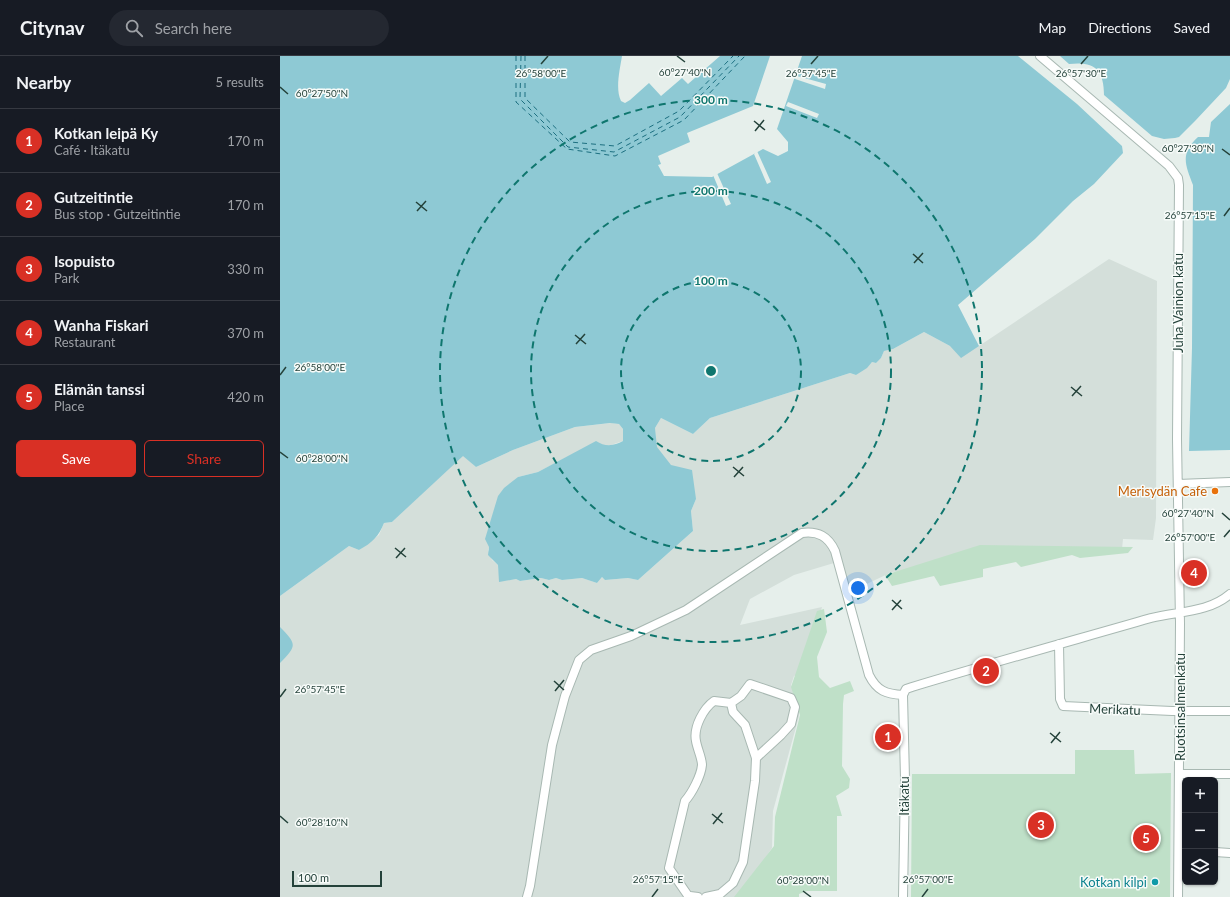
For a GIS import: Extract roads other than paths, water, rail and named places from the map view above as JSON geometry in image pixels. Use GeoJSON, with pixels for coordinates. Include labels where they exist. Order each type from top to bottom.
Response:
{"type":"FeatureCollection","features":[{"type":"Feature","properties":{"kind":"street","name":"Juha Vainion katu"},"geometry":{"type":"LineString","coordinates":[[1040,56],[1169,166],[1178,178],[1179,612]]}},
{"type":"Feature","properties":{"kind":"street"},"geometry":{"type":"LineString","coordinates":[[1178,484],[1230,482]]}},
{"type":"Feature","properties":{"kind":"street"},"geometry":{"type":"LineString","coordinates":[[527,897],[552,746],[565,696],[580,660],[590,650],[631,636],[686,610],[802,533],[814,532],[830,541],[835,551],[869,675],[879,690],[885,693],[903,695],[906,689],[913,686],[1168,613],[1208,608],[1230,594]]}},
{"type":"Feature","properties":{"kind":"street","name":"Ruotsinsalmenkatu"},"geometry":{"type":"LineString","coordinates":[[1178,897],[1182,852],[1179,612]]}},
{"type":"Feature","properties":{"kind":"street","name":"Merikatu"},"geometry":{"type":"LineString","coordinates":[[1060,644],[1060,700],[1063,706],[1180,711],[1230,711]]}},
{"type":"Feature","properties":{"kind":"street"},"geometry":{"type":"LineString","coordinates":[[692,897],[669,868],[685,801],[692,793],[702,765],[695,738],[706,707],[714,700],[731,703],[741,696],[750,684],[754,684],[791,698],[795,708],[790,724],[781,735],[756,758]]}},
{"type":"Feature","properties":{"kind":"street","name":"Itäkatu"},"geometry":{"type":"LineString","coordinates":[[903,695],[905,779],[903,897]]}},
{"type":"Feature","properties":{"kind":"street"},"geometry":{"type":"LineString","coordinates":[[706,897],[720,894],[733,883],[743,862],[755,781],[756,758],[745,725],[733,712],[731,703]]}},
{"type":"Feature","properties":{"kind":"street"},"geometry":{"type":"LineString","coordinates":[[1180,774],[1230,774]]}},
{"type":"Feature","properties":{"kind":"street"},"geometry":{"type":"LineString","coordinates":[[1218,852],[1230,853]]}},
{"type":"Feature","properties":{"kind":"water"},"geometry":{"type":"Polygon","coordinates":[[[280,56],[622,56],[618,79],[618,91],[621,101],[625,103],[649,83],[661,96],[682,78],[688,84],[720,56],[770,56],[753,106],[687,133],[690,142],[658,156],[661,164],[658,165],[664,176],[712,177],[763,149],[778,156],[788,151],[788,142],[777,129],[802,56],[1018,56],[1077,104],[1122,146],[1123,153],[1094,184],[1073,201],[1035,239],[958,305],[979,346],[961,358],[950,346],[924,332],[893,349],[884,351],[881,358],[876,363],[872,362],[867,368],[856,375],[850,373],[710,418],[693,434],[661,418],[655,428],[657,447],[671,465],[692,470],[696,499],[691,511],[693,531],[638,580],[628,578],[605,580],[602,577],[597,583],[582,578],[562,580],[556,578],[549,580],[541,578],[520,581],[516,579],[499,582],[498,565],[488,555],[489,547],[485,539],[498,496],[504,488],[518,477],[538,472],[596,441],[610,445],[623,441],[623,429],[619,424],[610,423],[575,427],[513,450],[476,467],[463,456],[392,522],[384,523],[380,532],[368,545],[359,550],[349,546],[280,596],[280,56]]]}},
{"type":"Feature","properties":{"kind":"water"},"geometry":{"type":"Polygon","coordinates":[[[1060,56],[1230,56],[1230,79],[1226,88],[1179,137],[1164,139],[1152,136],[1104,95],[1102,79],[1100,73],[1096,69],[1085,64],[1069,64],[1060,56]]]}},
{"type":"Feature","properties":{"kind":"water"},"geometry":{"type":"Polygon","coordinates":[[[1230,104],[1230,450],[1189,451],[1192,348],[1193,185],[1186,165],[1186,154],[1192,143],[1198,137],[1209,137],[1211,122],[1230,104]]]}},
{"type":"Feature","properties":{"kind":"water"},"geometry":{"type":"Polygon","coordinates":[[[280,627],[290,637],[293,645],[290,653],[280,663],[280,627]]]}},
{"type":"Feature","properties":{"kind":"place","name":"Merisydän Cafe"},"geometry":{"type":"Point","coordinates":[1215,491]}},
{"type":"Feature","properties":{"kind":"place","name":"Wanha Fiskari"},"geometry":{"type":"Point","coordinates":[1194,573]}},
{"type":"Feature","properties":{"kind":"place","name":"Gutzeitintie"},"geometry":{"type":"Point","coordinates":[986,671]}},
{"type":"Feature","properties":{"kind":"place","name":"Kotkan leipä Ky"},"geometry":{"type":"Point","coordinates":[888,737]}},
{"type":"Feature","properties":{"kind":"place","name":"Isopuisto"},"geometry":{"type":"Point","coordinates":[1041,825]}},
{"type":"Feature","properties":{"kind":"place","name":"Elämän tanssi"},"geometry":{"type":"Point","coordinates":[1146,838]}},
{"type":"Feature","properties":{"kind":"place","name":"Kotkan kilpi"},"geometry":{"type":"Point","coordinates":[1155,882]}}]}
